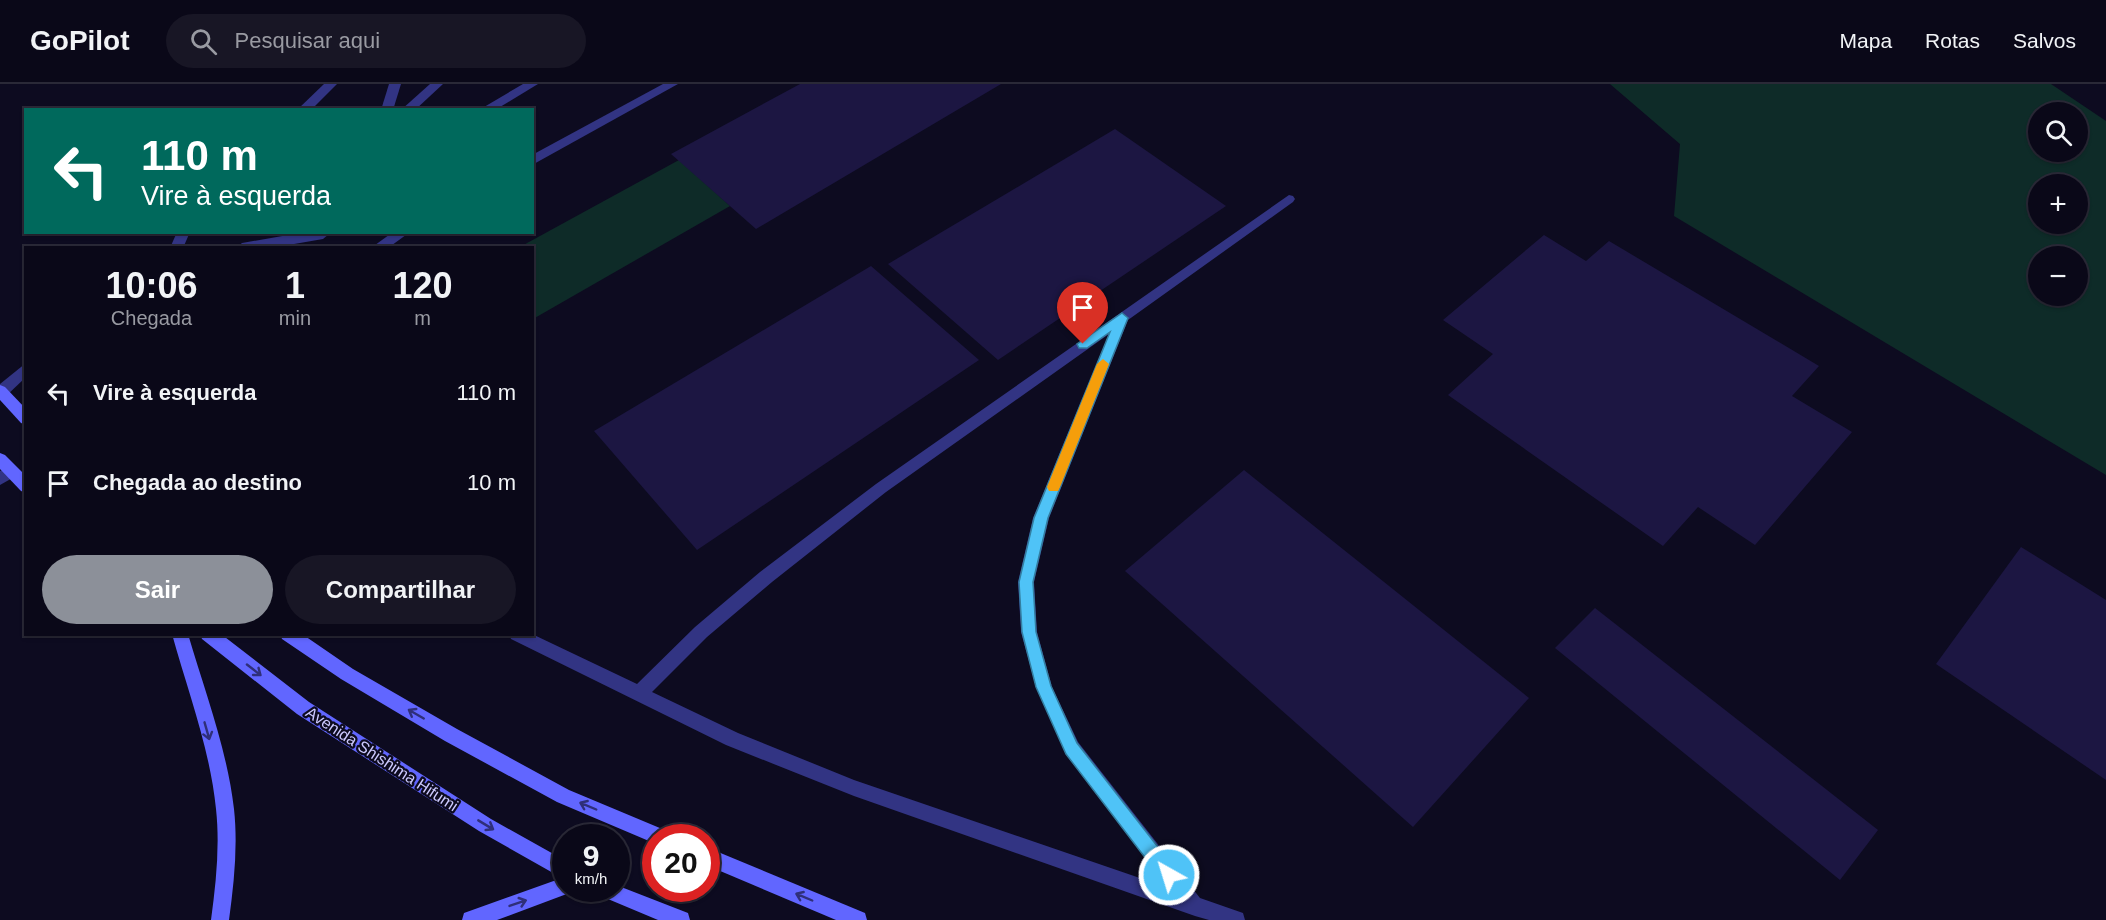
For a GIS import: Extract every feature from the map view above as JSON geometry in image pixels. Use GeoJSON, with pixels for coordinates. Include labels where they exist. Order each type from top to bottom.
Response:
{"type":"FeatureCollection","features":[{"type":"Feature","properties":{"kind":"street"},"geometry":{"type":"LineString","coordinates":[[0,392],[24,417]]}},
{"type":"Feature","properties":{"kind":"street"},"geometry":{"type":"LineString","coordinates":[[0,459],[5,476],[24,486]]}},
{"type":"Feature","properties":{"kind":"street"},"geometry":{"type":"LineString","coordinates":[[181,636],[212,746],[225,807],[228,845],[220,920]]}},
{"type":"Feature","properties":{"kind":"street","name":"Avenida Shishima Hifumi"},"geometry":{"type":"LineString","coordinates":[[211,636],[303,708],[485,825],[552,863]]}},
{"type":"Feature","properties":{"kind":"street"},"geometry":{"type":"LineString","coordinates":[[291,636],[347,674],[451,735],[563,796],[642,829]]}},
{"type":"Feature","properties":{"kind":"street"},"geometry":{"type":"LineString","coordinates":[[720,862],[858,920]]}},
{"type":"Feature","properties":{"kind":"street"},"geometry":{"type":"LineString","coordinates":[[471,920],[552,891]]}},
{"type":"Feature","properties":{"kind":"street"},"geometry":{"type":"LineString","coordinates":[[630,899],[681,920]]}},
{"type":"Feature","properties":{"kind":"lane"},"geometry":{"type":"LineString","coordinates":[[305,108],[331,84]]}},
{"type":"Feature","properties":{"kind":"lane"},"geometry":{"type":"LineString","coordinates":[[388,108],[395,84]]}},
{"type":"Feature","properties":{"kind":"lane"},"geometry":{"type":"LineString","coordinates":[[408,108],[437,84]]}},
{"type":"Feature","properties":{"kind":"lane"},"geometry":{"type":"LineString","coordinates":[[489,108],[532,84]]}},
{"type":"Feature","properties":{"kind":"lane"},"geometry":{"type":"LineString","coordinates":[[534,160],[672,84]]}},
{"type":"Feature","properties":{"kind":"lane"},"geometry":{"type":"LineString","coordinates":[[638,695],[701,632],[766,577],[880,488],[1289,199]]}},
{"type":"Feature","properties":{"kind":"lane"},"geometry":{"type":"LineString","coordinates":[[253,246],[319,234]]}},
{"type":"Feature","properties":{"kind":"lane"},"geometry":{"type":"LineString","coordinates":[[380,246],[401,234]]}},
{"type":"Feature","properties":{"kind":"lane"},"geometry":{"type":"LineString","coordinates":[[1122,318],[1041,518],[1026,582],[1029,632],[1044,687],[1072,748],[1195,907]]}},
{"type":"Feature","properties":{"kind":"lane"},"geometry":{"type":"LineString","coordinates":[[0,392],[24,370]]}},
{"type":"Feature","properties":{"kind":"lane"},"geometry":{"type":"LineString","coordinates":[[521,636],[732,739],[854,788],[1236,920]]}},
{"type":"Feature","properties":{"kind":"green space"},"geometry":{"type":"Polygon","coordinates":[[[1610,84],[2051,84],[2078,102],[2028,102],[2028,162],[2088,162],[2088,109],[2106,121],[2106,475],[1674,216],[1680,144],[1610,84]]]}},
{"type":"Feature","properties":{"kind":"green space"},"geometry":{"type":"Polygon","coordinates":[[[679,160],[730,206],[534,318],[534,246],[522,246],[679,160]]]}},
{"type":"Feature","properties":{"kind":"building"},"geometry":{"type":"Polygon","coordinates":[[[800,84],[1001,84],[756,229],[671,154],[800,84]]]}},
{"type":"Feature","properties":{"kind":"building"},"geometry":{"type":"Polygon","coordinates":[[[1115,129],[1226,206],[998,360],[888,264],[1115,129]]]}},
{"type":"Feature","properties":{"kind":"building"},"geometry":{"type":"Polygon","coordinates":[[[1544,235],[1586,261],[1609,241],[1819,366],[1792,396],[1852,432],[1755,545],[1698,507],[1663,546],[1448,395],[1493,354],[1443,320],[1544,235]]]}},
{"type":"Feature","properties":{"kind":"building"},"geometry":{"type":"Polygon","coordinates":[[[871,266],[979,360],[697,550],[594,431],[871,266]]]}},
{"type":"Feature","properties":{"kind":"building"},"geometry":{"type":"Polygon","coordinates":[[[1244,470],[1529,698],[1413,827],[1125,571],[1244,470]]]}},
{"type":"Feature","properties":{"kind":"building"},"geometry":{"type":"Polygon","coordinates":[[[2021,547],[2106,600],[2106,780],[1936,664],[2021,547]]]}},
{"type":"Feature","properties":{"kind":"building"},"geometry":{"type":"Polygon","coordinates":[[[1595,608],[1878,830],[1840,880],[1555,648],[1595,608]]]}},
{"type":"Feature","properties":{"kind":"slow traffic"},"geometry":{"type":"LineString","coordinates":[[1054,487],[1103,364]]}},
{"type":"Feature","properties":{"kind":"route"},"geometry":{"type":"LineString","coordinates":[[1083,344],[1122,318],[1041,518],[1026,582],[1029,632],[1044,687],[1072,748],[1169,875]]}}]}
